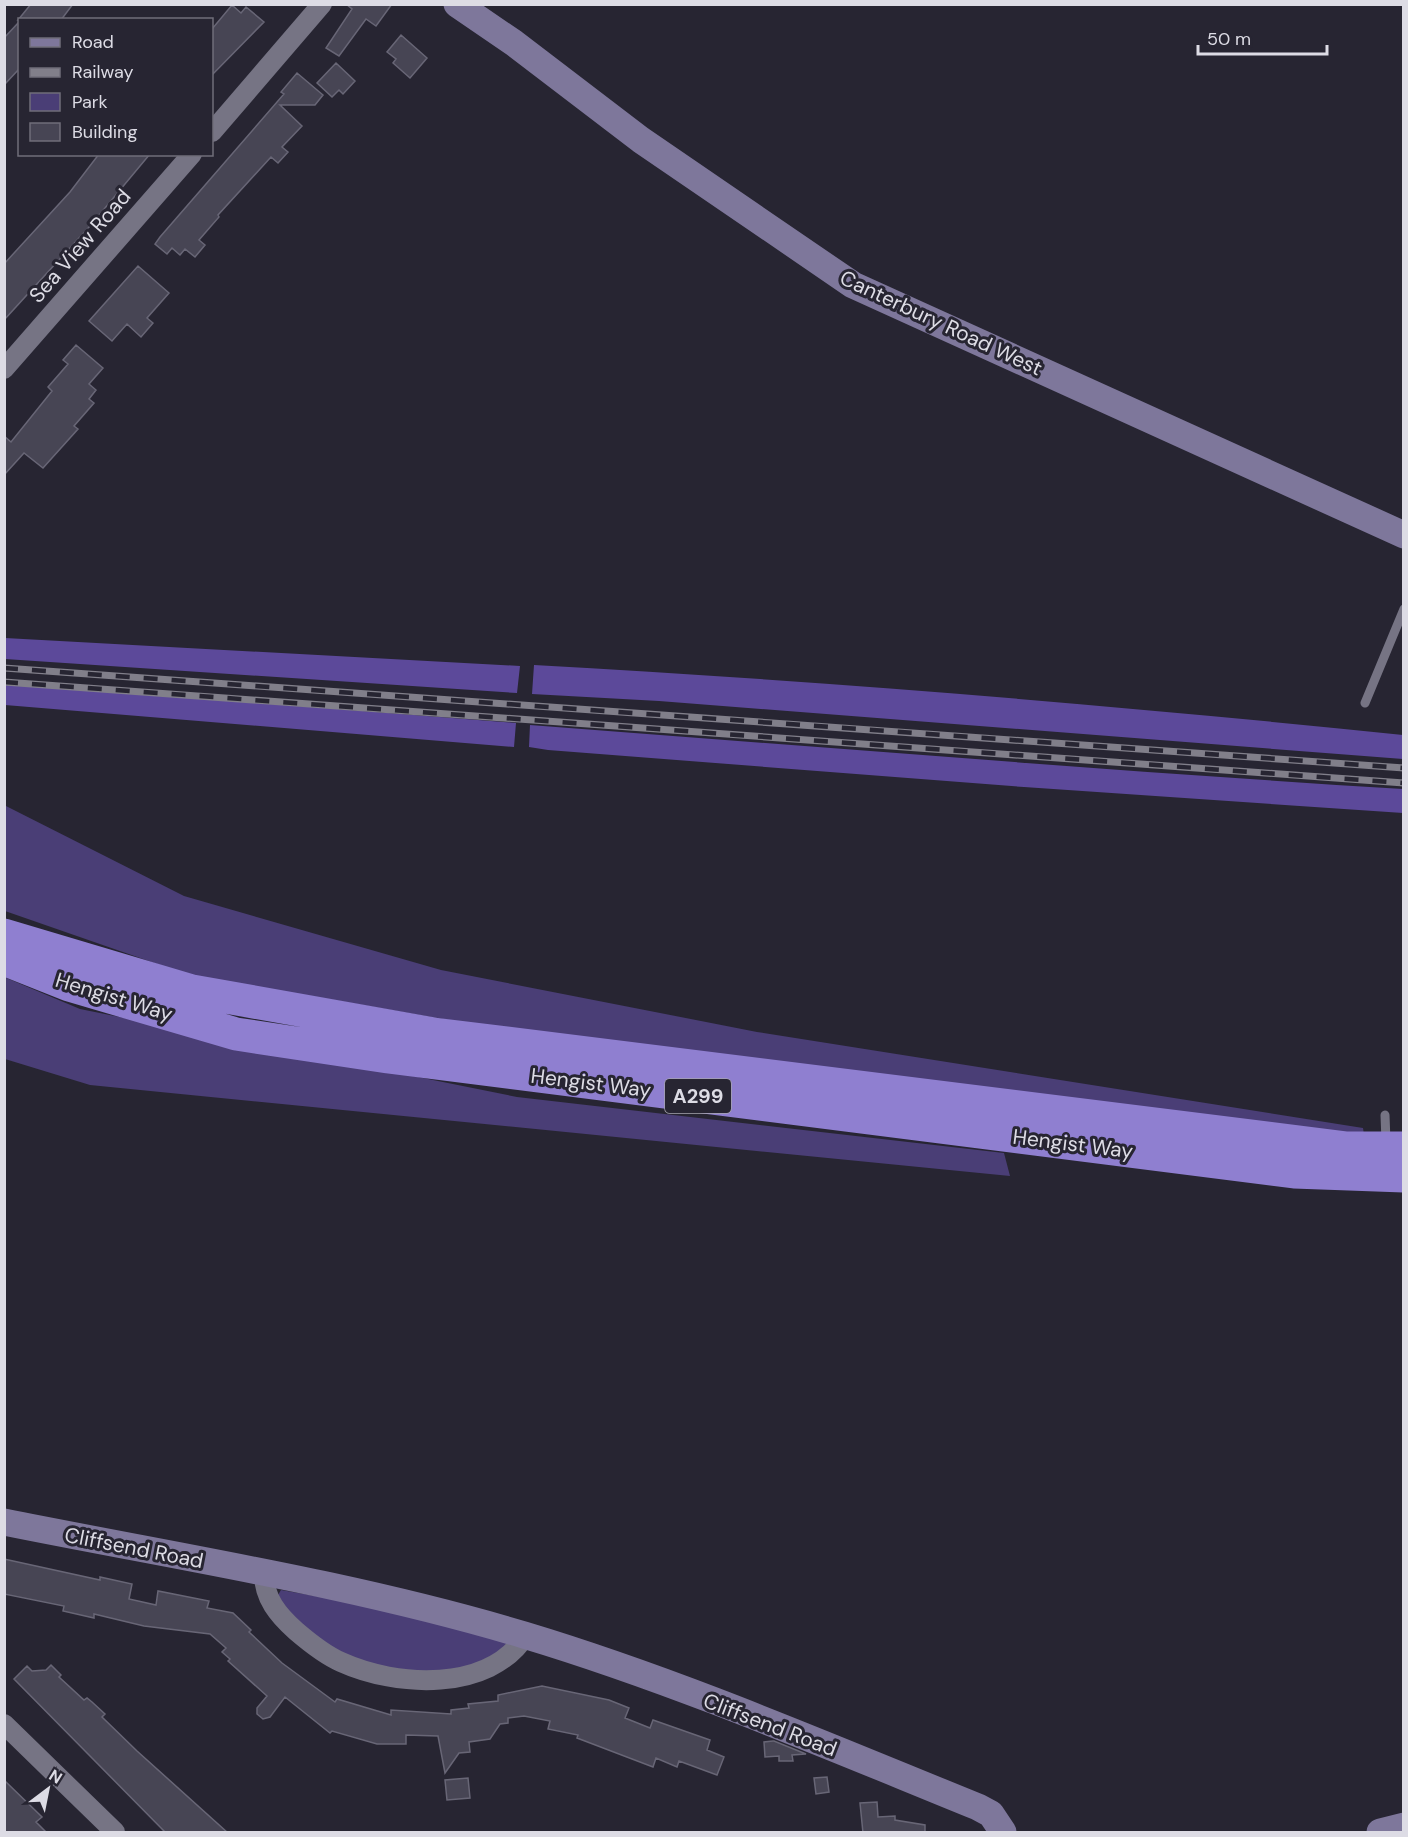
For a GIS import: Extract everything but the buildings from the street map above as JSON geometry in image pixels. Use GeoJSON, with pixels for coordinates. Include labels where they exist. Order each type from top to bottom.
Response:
{"type":"FeatureCollection","features":[{"type":"Feature","properties":{"kind":"highway","name":"Hengist Way"},"geometry":{"type":"LineString","coordinates":[[4,935],[192,991],[434,1034],[1323,1145],[1395,1148]]}},
{"type":"Feature","properties":{"kind":"highway","name":"Hengist Way"},"geometry":{"type":"LineString","coordinates":[[4,959],[69,985],[236,1034],[388,1057],[1282,1171],[1404,1176]]}},
{"type":"Feature","properties":{"kind":"street"},"geometry":{"type":"LineString","coordinates":[[213,131],[322,4]]}},
{"type":"Feature","properties":{"kind":"street","name":"Canterbury Road West"},"geometry":{"type":"LineString","coordinates":[[457,4],[514,43],[641,140],[853,285],[1404,535]]}},
{"type":"Feature","properties":{"kind":"street","name":"Sea View Road"},"geometry":{"type":"LineString","coordinates":[[4,369],[190,156]]}},
{"type":"Feature","properties":{"kind":"street","name":"Cliffsend Road"},"geometry":{"type":"LineString","coordinates":[[4,1522],[412,1604],[526,1635],[782,1728],[978,1807],[991,1814],[1003,1833]]}},
{"type":"Feature","properties":{"kind":"street"},"geometry":{"type":"LineString","coordinates":[[264,1574],[264,1591],[282,1619],[312,1645],[341,1662],[379,1674],[419,1681],[459,1677],[494,1665],[516,1651],[526,1635]]}},
{"type":"Feature","properties":{"kind":"street"},"geometry":{"type":"LineString","coordinates":[[4,1724],[115,1833]]}},
{"type":"Feature","properties":{"kind":"street"},"geometry":{"type":"LineString","coordinates":[[1380,1833],[1404,1826]]}},
{"type":"Feature","properties":{"kind":"lane"},"geometry":{"type":"LineString","coordinates":[[1365,703],[1404,609]]}},
{"type":"Feature","properties":{"kind":"lane"},"geometry":{"type":"LineString","coordinates":[[1385,1115],[1395,1148]]}},
{"type":"Feature","properties":{"kind":"green space"},"geometry":{"type":"Polygon","coordinates":[[[4,805],[184,896],[441,970],[757,1032],[1363,1128],[1365,1141],[472,1024],[189,975],[5,911],[4,805]]]}},
{"type":"Feature","properties":{"kind":"green space"},"geometry":{"type":"Polygon","coordinates":[[[4,977],[80,1009],[517,1097],[1004,1153],[1010,1176],[90,1085],[5,1059],[4,977]]]}},
{"type":"Feature","properties":{"kind":"green space"},"geometry":{"type":"Polygon","coordinates":[[[281,1590],[344,1601],[506,1641],[506,1648],[468,1667],[447,1672],[423,1673],[372,1664],[347,1656],[325,1645],[305,1631],[286,1611],[278,1595],[281,1590]]]}},
{"type":"Feature","properties":{"kind":"shaded area"},"geometry":{"type":"Polygon","coordinates":[[[4,638],[520,666],[517,693],[5,659],[4,638]]]}},
{"type":"Feature","properties":{"kind":"shaded area"},"geometry":{"type":"Polygon","coordinates":[[[534,665],[751,678],[969,695],[1403,735],[1403,759],[659,701],[532,694],[534,665]]]}},
{"type":"Feature","properties":{"kind":"shaded area"},"geometry":{"type":"Polygon","coordinates":[[[5,683],[516,723],[514,747],[5,705],[5,683]]]}},
{"type":"Feature","properties":{"kind":"shaded area"},"geometry":{"type":"Polygon","coordinates":[[[530,725],[1076,767],[1403,789],[1403,813],[1024,787],[548,750],[529,747],[530,725]]]}},
{"type":"Feature","properties":{"kind":"railway"},"geometry":{"type":"LineString","coordinates":[[4,668],[1404,768]]}},
{"type":"Feature","properties":{"kind":"railway"},"geometry":{"type":"LineString","coordinates":[[4,682],[1404,783]]}}]}
